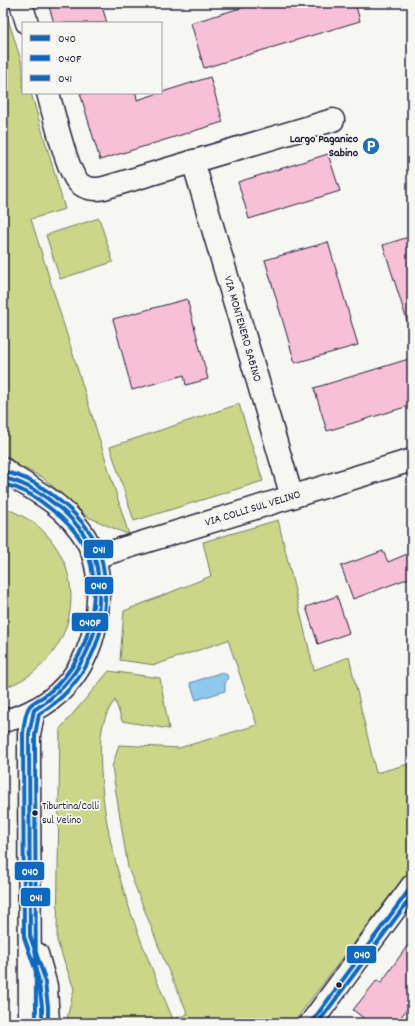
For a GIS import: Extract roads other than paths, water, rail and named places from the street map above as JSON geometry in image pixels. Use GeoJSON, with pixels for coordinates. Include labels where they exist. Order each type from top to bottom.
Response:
{"type":"FeatureCollection","features":[{"type":"Feature","properties":{"kind":"street"},"geometry":{"type":"LineString","coordinates":[[21,3],[27,22]]}},
{"type":"Feature","properties":{"kind":"street"},"geometry":{"type":"LineString","coordinates":[[48,94],[74,178],[84,187],[98,189],[333,120]]}},
{"type":"Feature","properties":{"kind":"street","name":"VIA MONTENERO SABINO"},"geometry":{"type":"LineString","coordinates":[[193,161],[292,497]]}},
{"type":"Feature","properties":{"kind":"street","name":"VIA COLLI SUL VELINO"},"geometry":{"type":"LineString","coordinates":[[95,558],[412,460]]}},
{"type":"Feature","properties":{"kind":"street"},"geometry":{"type":"LineString","coordinates":[[3,721],[34,710],[51,699],[67,684],[89,649],[96,627],[99,590],[95,558],[89,544],[67,514],[52,501],[8,475]]}},
{"type":"Feature","properties":{"kind":"street"},"geometry":{"type":"LineString","coordinates":[[30,1023],[29,734],[34,710]]}},
{"type":"Feature","properties":{"kind":"street"},"geometry":{"type":"LineString","coordinates":[[311,1023],[410,891]]}},
{"type":"Feature","properties":{"kind":"street"},"geometry":{"type":"LineString","coordinates":[[30,936],[44,976],[48,1006],[48,1023]]}},
{"type":"Feature","properties":{"kind":"water"},"geometry":{"type":"Polygon","coordinates":[[[222,672],[227,675],[228,678],[225,684],[225,691],[196,700],[190,683],[222,672]]]}},
{"type":"Feature","properties":{"kind":"place","name":"Largo Paganico Sabino"},"geometry":{"type":"Point","coordinates":[371,146]}},
{"type":"Feature","properties":{"kind":"place","name":"Tiburtina/Colli sul Velino"},"geometry":{"type":"Point","coordinates":[35,813]}}]}
